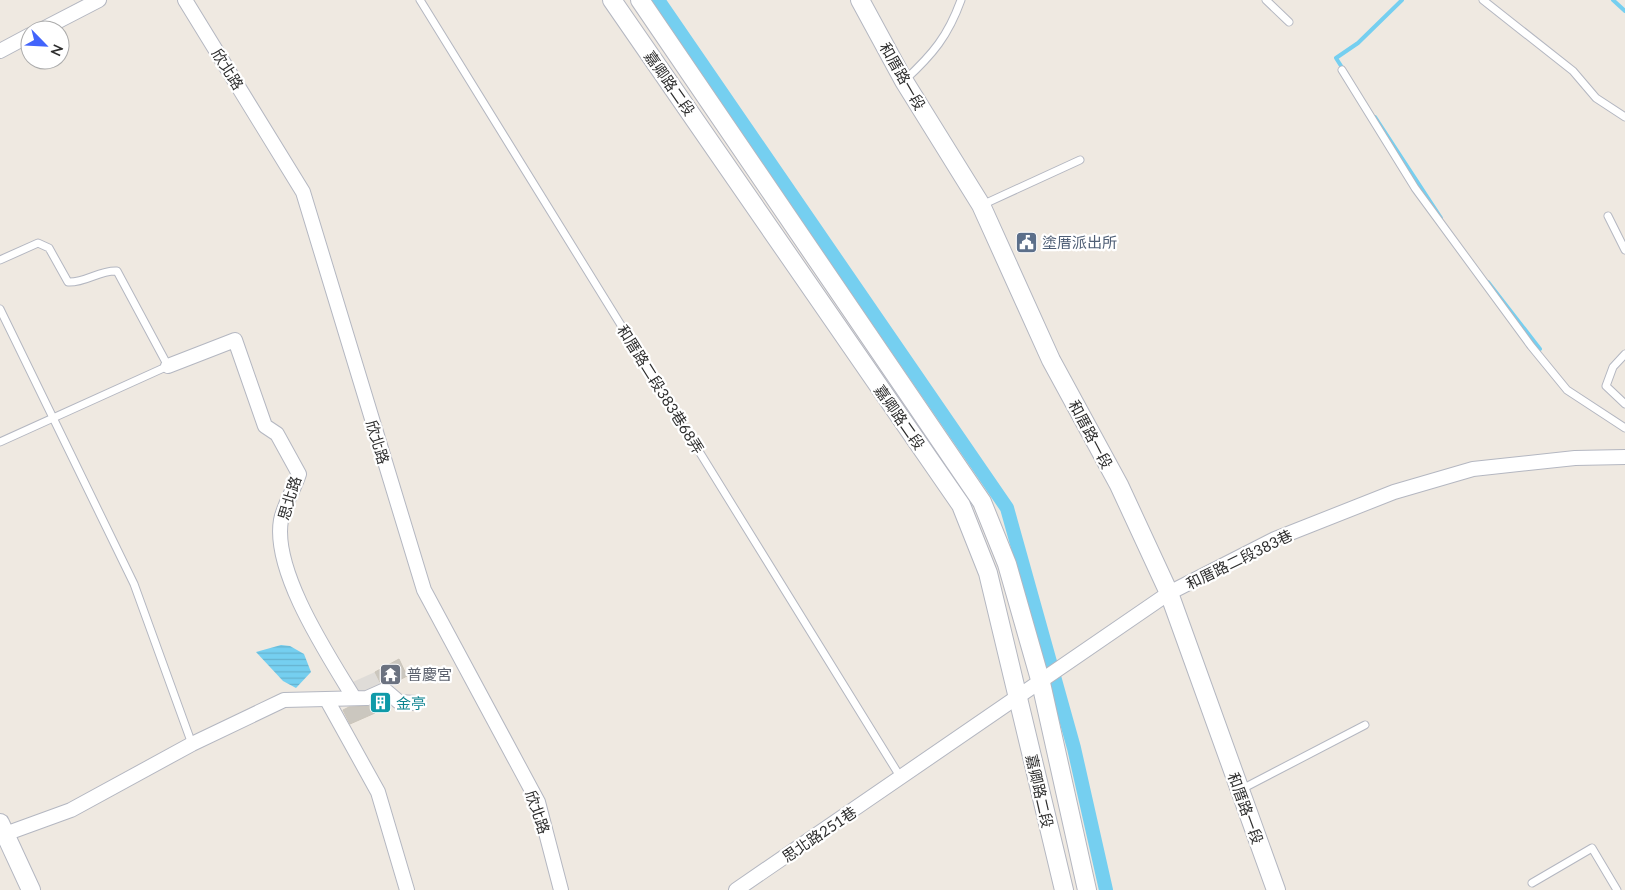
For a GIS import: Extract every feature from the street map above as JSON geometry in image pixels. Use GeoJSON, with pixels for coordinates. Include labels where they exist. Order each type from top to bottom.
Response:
{"type":"FeatureCollection","features":[{"type":"Feature","properties":{"kind":"street"},"geometry":{"type":"LineString","coordinates":[[60,20],[99,0]]}},
{"type":"Feature","properties":{"kind":"street","name":"欣北路"},"geometry":{"type":"LineString","coordinates":[[186,0],[303,192],[424,590],[538,802],[561,890]]}},
{"type":"Feature","properties":{"kind":"street","name":"嘉卿路二段"},"geometry":{"type":"LineString","coordinates":[[612,0],[961,506],[988,573],[1064,890]]}},
{"type":"Feature","properties":{"kind":"street","name":"嘉卿路二段"},"geometry":{"type":"LineString","coordinates":[[640,0],[982,502],[1007,564],[1045,680],[1087,890]]}},
{"type":"Feature","properties":{"kind":"street","name":"和厝路一段"},"geometry":{"type":"LineString","coordinates":[[860,0],[904,80],[981,205],[1051,360],[1119,485],[1169,593],[1276,890]]}},
{"type":"Feature","properties":{"kind":"street"},"geometry":{"type":"LineString","coordinates":[[0,51],[20,41]]}},
{"type":"Feature","properties":{"kind":"street","name":"思北路"},"geometry":{"type":"LineString","coordinates":[[168,366],[235,340],[265,426],[277,434],[299,474],[281,520],[280,544],[287,573],[323,647],[354,698]]}},
{"type":"Feature","properties":{"kind":"street","name":"和厝路二段383巷"},"geometry":{"type":"LineString","coordinates":[[902,778],[1169,593],[1275,539],[1402,490],[1473,469],[1575,458],[1625,457]]}},
{"type":"Feature","properties":{"kind":"street"},"geometry":{"type":"LineString","coordinates":[[31,890],[2,829],[71,810],[192,744],[284,700],[367,698],[385,690],[399,702],[415,703]]}},
{"type":"Feature","properties":{"kind":"street"},"geometry":{"type":"LineString","coordinates":[[327,700],[378,792],[407,890]]}},
{"type":"Feature","properties":{"kind":"street","name":"思北路251巷"},"geometry":{"type":"LineString","coordinates":[[736,890],[902,778]]}},
{"type":"Feature","properties":{"kind":"lane","name":"和厝路二段383巷68弄"},"geometry":{"type":"LineString","coordinates":[[420,0],[902,778]]}},
{"type":"Feature","properties":{"kind":"lane"},"geometry":{"type":"LineString","coordinates":[[904,80],[927,59],[952,26],[962,0]]}},
{"type":"Feature","properties":{"kind":"lane"},"geometry":{"type":"LineString","coordinates":[[1266,0],[1289,22]]}},
{"type":"Feature","properties":{"kind":"lane"},"geometry":{"type":"LineString","coordinates":[[1483,0],[1573,71],[1596,98],[1625,117]]}},
{"type":"Feature","properties":{"kind":"lane"},"geometry":{"type":"LineString","coordinates":[[1342,70],[1415,188],[1531,346],[1567,390],[1625,428]]}},
{"type":"Feature","properties":{"kind":"lane"},"geometry":{"type":"LineString","coordinates":[[981,205],[1080,160]]}},
{"type":"Feature","properties":{"kind":"lane"},"geometry":{"type":"LineString","coordinates":[[1608,216],[1625,250]]}},
{"type":"Feature","properties":{"kind":"lane"},"geometry":{"type":"LineString","coordinates":[[0,260],[38,243],[49,248],[68,282],[79,283],[105,270],[117,270],[168,366],[55,419],[0,442]]}},
{"type":"Feature","properties":{"kind":"lane"},"geometry":{"type":"LineString","coordinates":[[0,309],[134,584],[192,744]]}},
{"type":"Feature","properties":{"kind":"lane"},"geometry":{"type":"LineString","coordinates":[[1625,354],[1613,367],[1606,386],[1625,404]]}},
{"type":"Feature","properties":{"kind":"lane"},"geometry":{"type":"LineString","coordinates":[[1240,790],[1365,725]]}},
{"type":"Feature","properties":{"kind":"lane"},"geometry":{"type":"LineString","coordinates":[[1532,883],[1592,848],[1617,890]]}},
{"type":"Feature","properties":{"kind":"shaded area"},"geometry":{"type":"Polygon","coordinates":[[[375,672],[383,688],[367,698],[346,685],[375,672]]]}},
{"type":"Feature","properties":{"kind":"water"},"geometry":{"type":"Polygon","coordinates":[[[281,645],[290,646],[304,654],[311,672],[296,688],[283,681],[256,652],[281,645]]]}},
{"type":"Feature","properties":{"kind":"building","name":"普慶宮"},"geometry":{"type":"Polygon","coordinates":[[[399,659],[407,676],[392,684],[386,681],[380,682],[375,672],[399,659]]]}},
{"type":"Feature","properties":{"kind":"building"},"geometry":{"type":"Polygon","coordinates":[[[383,701],[385,703],[375,713],[350,724],[343,710],[349,707],[370,706],[383,701]]]}},
{"type":"Feature","properties":{"kind":"waterway"},"geometry":{"type":"LineString","coordinates":[[658,0],[1007,508],[1074,748],[1106,890]]}},
{"type":"Feature","properties":{"kind":"waterway"},"geometry":{"type":"LineString","coordinates":[[1343,69],[1336,58],[1358,43],[1402,0]]}},
{"type":"Feature","properties":{"kind":"waterway"},"geometry":{"type":"LineString","coordinates":[[1613,0],[1625,11]]}},
{"type":"Feature","properties":{"kind":"waterway"},"geometry":{"type":"LineString","coordinates":[[1375,117],[1441,218]]}},
{"type":"Feature","properties":{"kind":"waterway"},"geometry":{"type":"LineString","coordinates":[[1488,282],[1540,349]]}},
{"type":"Feature","properties":{"kind":"place","name":"塗厝派出所"},"geometry":{"type":"Point","coordinates":[1026,242]}},
{"type":"Feature","properties":{"kind":"place","name":"普慶宮"},"geometry":{"type":"Point","coordinates":[391,674]}},
{"type":"Feature","properties":{"kind":"place","name":"金亭"},"geometry":{"type":"Point","coordinates":[380,703]}}]}
